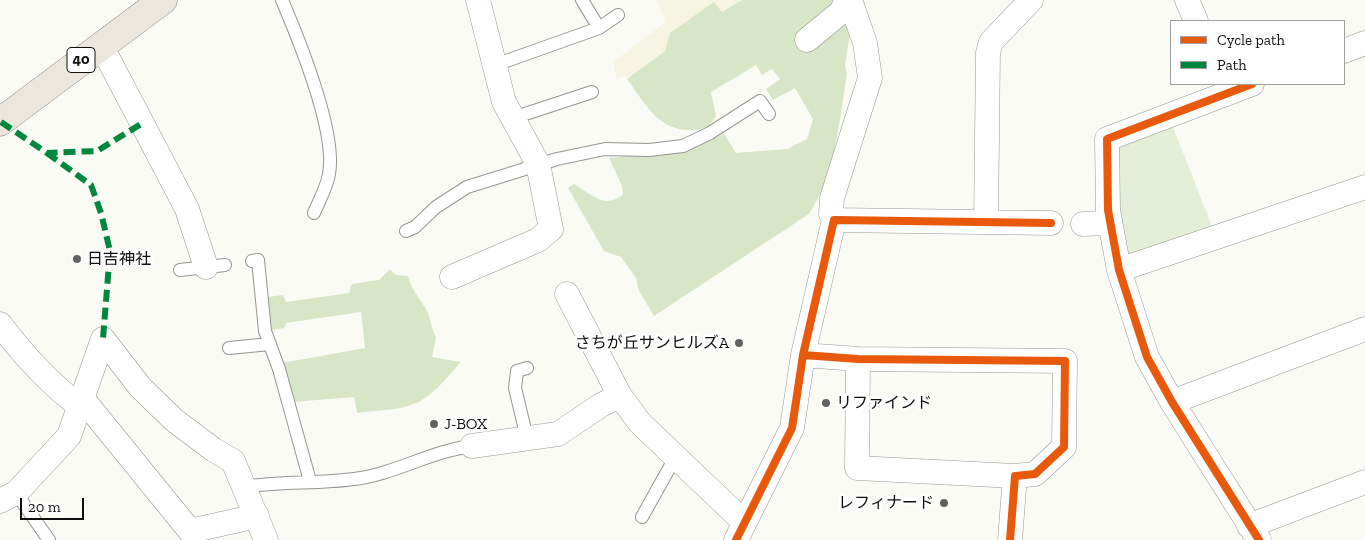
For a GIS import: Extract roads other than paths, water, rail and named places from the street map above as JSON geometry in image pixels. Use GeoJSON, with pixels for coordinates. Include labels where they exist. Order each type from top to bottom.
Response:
{"type":"FeatureCollection","features":[{"type":"Feature","properties":{"kind":"main road","name":"40"},"geometry":{"type":"LineString","coordinates":[[0,122],[163,0]]}},
{"type":"Feature","properties":{"kind":"street"},"geometry":{"type":"LineString","coordinates":[[452,277],[538,240],[551,229],[538,164],[504,102],[478,0]]}},
{"type":"Feature","properties":{"kind":"street"},"geometry":{"type":"LineString","coordinates":[[807,40],[842,12],[848,0]]}},
{"type":"Feature","properties":{"kind":"street"},"geometry":{"type":"LineString","coordinates":[[567,294],[620,396],[640,423],[676,456],[740,531],[792,428],[803,355],[834,220],[831,214],[832,198],[870,78],[865,44],[848,0]]}},
{"type":"Feature","properties":{"kind":"street"},"geometry":{"type":"LineString","coordinates":[[986,222],[988,53],[991,42],[1031,0]]}},
{"type":"Feature","properties":{"kind":"street"},"geometry":{"type":"LineString","coordinates":[[1187,0],[1196,20]]}},
{"type":"Feature","properties":{"kind":"street"},"geometry":{"type":"LineString","coordinates":[[1345,51],[1365,43]]}},
{"type":"Feature","properties":{"kind":"street"},"geometry":{"type":"LineString","coordinates":[[101,45],[216,266]]}},
{"type":"Feature","properties":{"kind":"street"},"geometry":{"type":"LineString","coordinates":[[1249,85],[1107,138],[1110,223],[1119,270],[1147,357],[1172,402],[1254,533],[1365,482]]}},
{"type":"Feature","properties":{"kind":"street"},"geometry":{"type":"LineString","coordinates":[[1119,270],[1365,187]]}},
{"type":"Feature","properties":{"kind":"street"},"geometry":{"type":"LineString","coordinates":[[834,220],[1051,223]]}},
{"type":"Feature","properties":{"kind":"street"},"geometry":{"type":"LineString","coordinates":[[1083,224],[1110,223]]}},
{"type":"Feature","properties":{"kind":"street"},"geometry":{"type":"LineString","coordinates":[[0,324],[31,362],[58,389],[81,402],[190,532],[257,516]]}},
{"type":"Feature","properties":{"kind":"street"},"geometry":{"type":"LineString","coordinates":[[1172,402],[1365,329]]}},
{"type":"Feature","properties":{"kind":"street"},"geometry":{"type":"LineString","coordinates":[[8,497],[69,436],[104,340],[140,388],[174,420],[214,450],[233,461],[266,540]]}},
{"type":"Feature","properties":{"kind":"street"},"geometry":{"type":"LineString","coordinates":[[803,355],[858,359],[1065,361],[1064,447],[1035,474],[1015,476],[856,468],[858,359]]}},
{"type":"Feature","properties":{"kind":"street"},"geometry":{"type":"LineString","coordinates":[[472,446],[558,434],[601,405],[620,396]]}},
{"type":"Feature","properties":{"kind":"street"},"geometry":{"type":"LineString","coordinates":[[1010,540],[1015,476]]}},
{"type":"Feature","properties":{"kind":"lane"},"geometry":{"type":"LineString","coordinates":[[282,0],[318,96],[328,141],[330,173],[314,213]]}},
{"type":"Feature","properties":{"kind":"lane"},"geometry":{"type":"LineString","coordinates":[[582,0],[599,28]]}},
{"type":"Feature","properties":{"kind":"lane"},"geometry":{"type":"LineString","coordinates":[[495,65],[599,28],[618,15]]}},
{"type":"Feature","properties":{"kind":"lane"},"geometry":{"type":"LineString","coordinates":[[513,118],[592,92]]}},
{"type":"Feature","properties":{"kind":"lane"},"geometry":{"type":"LineString","coordinates":[[406,230],[415,227],[436,207],[467,187],[538,164],[605,149],[649,150],[684,146],[710,133],[760,101],[769,114]]}},
{"type":"Feature","properties":{"kind":"lane"},"geometry":{"type":"LineString","coordinates":[[252,261],[258,260],[265,331],[279,369],[310,481]]}},
{"type":"Feature","properties":{"kind":"lane"},"geometry":{"type":"LineString","coordinates":[[180,270],[216,266]]}},
{"type":"Feature","properties":{"kind":"lane"},"geometry":{"type":"LineString","coordinates":[[229,348],[270,344]]}},
{"type":"Feature","properties":{"kind":"lane"},"geometry":{"type":"LineString","coordinates":[[527,438],[515,388],[517,372],[528,368]]}},
{"type":"Feature","properties":{"kind":"lane"},"geometry":{"type":"LineString","coordinates":[[243,487],[278,482],[354,479],[406,466],[456,448],[472,446]]}},
{"type":"Feature","properties":{"kind":"lane"},"geometry":{"type":"LineString","coordinates":[[642,517],[676,456]]}},
{"type":"Feature","properties":{"kind":"lane"},"geometry":{"type":"LineString","coordinates":[[8,497],[49,540]]}},
{"type":"Feature","properties":{"kind":"place","name":"日吉神社"},"geometry":{"type":"Point","coordinates":[77,259]}},
{"type":"Feature","properties":{"kind":"place","name":"さちが丘サンヒルズA"},"geometry":{"type":"Point","coordinates":[739,343]}},
{"type":"Feature","properties":{"kind":"place","name":"リファインド"},"geometry":{"type":"Point","coordinates":[826,403]}},
{"type":"Feature","properties":{"kind":"place","name":"J-BOX"},"geometry":{"type":"Point","coordinates":[434,424]}},
{"type":"Feature","properties":{"kind":"place","name":"レフィナード"},"geometry":{"type":"Point","coordinates":[944,503]}}]}
